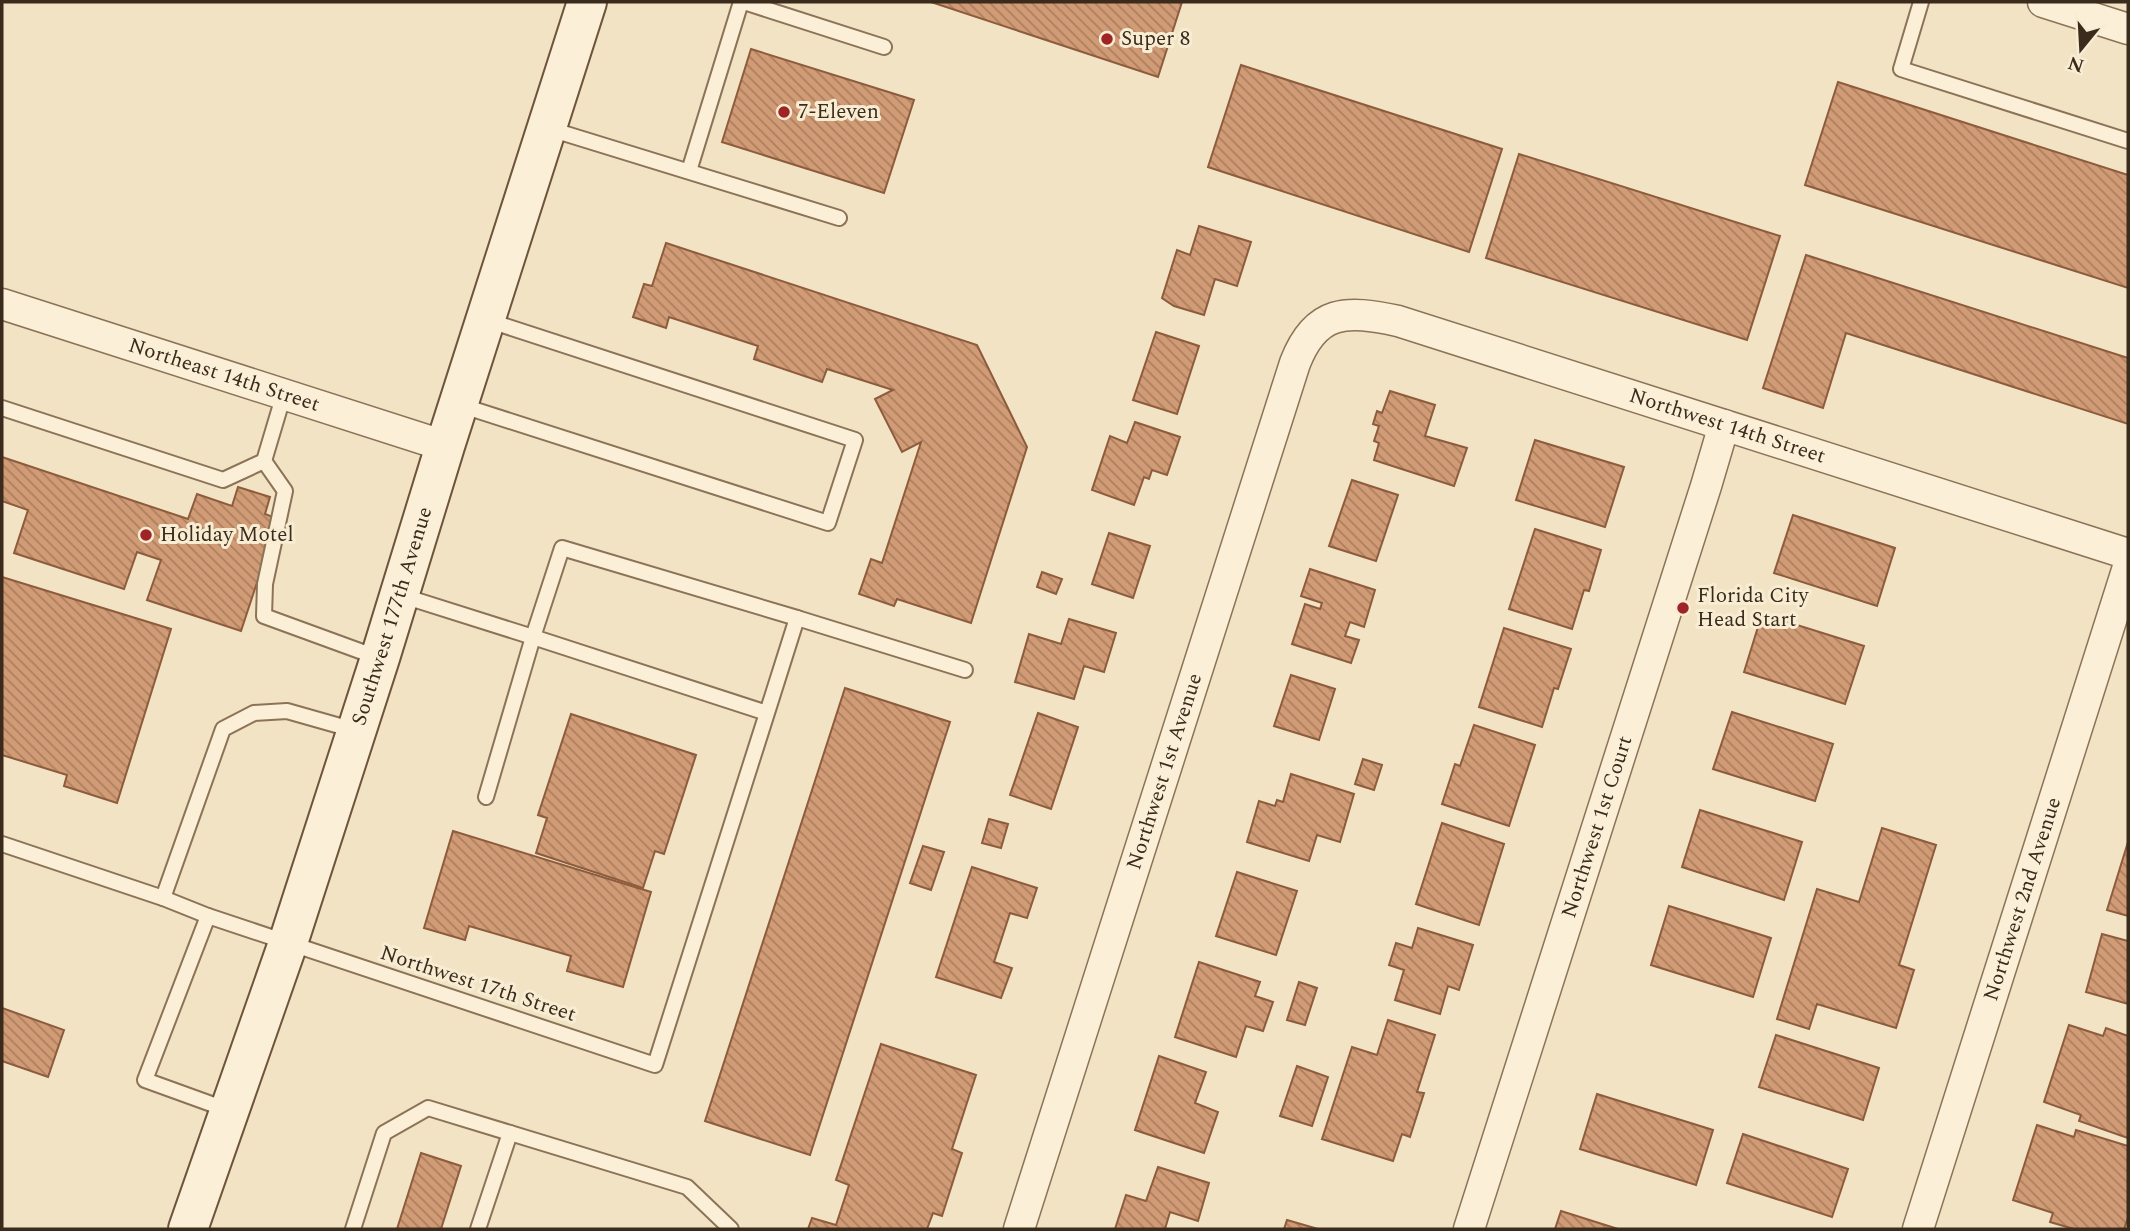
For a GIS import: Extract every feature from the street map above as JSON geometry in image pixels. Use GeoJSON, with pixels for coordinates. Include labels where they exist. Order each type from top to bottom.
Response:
{"type":"FeatureCollection","features":[{"type":"Feature","properties":{"kind":"main road","name":"Southwest 177th Avenue"},"geometry":{"type":"LineString","coordinates":[[188,1229],[288,943],[587,2]]}},
{"type":"Feature","properties":{"kind":"street"},"geometry":{"type":"LineString","coordinates":[[2043,2],[2128,29]]}},
{"type":"Feature","properties":{"kind":"street","name":"Northeast 14th Street"},"geometry":{"type":"LineString","coordinates":[[2,304],[445,446]]}},
{"type":"Feature","properties":{"kind":"street","name":"Northwest 14th Street"},"geometry":{"type":"LineString","coordinates":[[1324,321],[1344,315],[1362,314],[1398,321],[2128,554]]}},
{"type":"Feature","properties":{"kind":"street","name":"Northwest 1st Avenue"},"geometry":{"type":"LineString","coordinates":[[1019,1229],[1295,363],[1301,346],[1311,332],[1324,321]]}},
{"type":"Feature","properties":{"kind":"street","name":"Northwest 1st Court"},"geometry":{"type":"LineString","coordinates":[[1469,1229],[1724,425]]}},
{"type":"Feature","properties":{"kind":"street","name":"Northwest 2nd Avenue"},"geometry":{"type":"LineString","coordinates":[[1918,1229],[2128,567]]}},
{"type":"Feature","properties":{"kind":"lane"},"geometry":{"type":"LineString","coordinates":[[689,172],[743,2],[884,47]]}},
{"type":"Feature","properties":{"kind":"lane"},"geometry":{"type":"LineString","coordinates":[[1922,2],[1901,69],[2128,141]]}},
{"type":"Feature","properties":{"kind":"lane"},"geometry":{"type":"LineString","coordinates":[[547,128],[839,218]]}},
{"type":"Feature","properties":{"kind":"lane"},"geometry":{"type":"LineString","coordinates":[[458,404],[828,523],[840,488],[855,440],[486,319]]}},
{"type":"Feature","properties":{"kind":"lane"},"geometry":{"type":"LineString","coordinates":[[2,408],[223,480],[264,461],[284,394]]}},
{"type":"Feature","properties":{"kind":"lane"},"geometry":{"type":"LineString","coordinates":[[264,461],[285,491],[265,584],[264,616],[380,658]]}},
{"type":"Feature","properties":{"kind":"lane"},"geometry":{"type":"LineString","coordinates":[[486,797],[562,548],[965,670]]}},
{"type":"Feature","properties":{"kind":"lane"},"geometry":{"type":"LineString","coordinates":[[398,594],[767,713],[797,618]]}},
{"type":"Feature","properties":{"kind":"lane"},"geometry":{"type":"LineString","coordinates":[[163,898],[223,729],[254,713],[287,711],[356,731]]}},
{"type":"Feature","properties":{"kind":"lane","name":"Northwest 17th Street"},"geometry":{"type":"LineString","coordinates":[[2,844],[163,898],[208,916],[655,1065],[767,713]]}},
{"type":"Feature","properties":{"kind":"lane"},"geometry":{"type":"LineString","coordinates":[[208,916],[145,1080],[229,1111]]}},
{"type":"Feature","properties":{"kind":"lane"},"geometry":{"type":"LineString","coordinates":[[353,1229],[384,1133],[428,1108],[687,1187],[731,1229]]}},
{"type":"Feature","properties":{"kind":"lane"},"geometry":{"type":"LineString","coordinates":[[478,1229],[510,1133]]}},
{"type":"Feature","properties":{"kind":"building","name":"Super 8"},"geometry":{"type":"Polygon","coordinates":[[[931,2],[1182,2],[1158,77],[931,2]]]}},
{"type":"Feature","properties":{"kind":"building"},"geometry":{"type":"Polygon","coordinates":[[[751,49],[914,100],[884,193],[722,142],[751,49]]]}},
{"type":"Feature","properties":{"kind":"building"},"geometry":{"type":"Polygon","coordinates":[[[1241,65],[1502,149],[1469,252],[1208,167],[1241,65]]]}},
{"type":"Feature","properties":{"kind":"building"},"geometry":{"type":"Polygon","coordinates":[[[1838,82],[2128,175],[2128,288],[1805,185],[1838,82]]]}},
{"type":"Feature","properties":{"kind":"building"},"geometry":{"type":"Polygon","coordinates":[[[1519,154],[1780,236],[1747,340],[1486,258],[1519,154]]]}},
{"type":"Feature","properties":{"kind":"building"},"geometry":{"type":"Polygon","coordinates":[[[1199,226],[1251,242],[1237,286],[1215,279],[1204,315],[1174,306],[1162,298],[1177,250],[1190,255],[1199,226]]]}},
{"type":"Feature","properties":{"kind":"building"},"geometry":{"type":"Polygon","coordinates":[[[666,243],[977,345],[1027,447],[971,623],[897,599],[894,606],[859,594],[871,559],[882,563],[921,442],[902,452],[875,399],[893,390],[827,369],[822,382],[754,359],[758,346],[669,317],[666,328],[633,317],[644,284],[652,286],[666,243]]]}},
{"type":"Feature","properties":{"kind":"building"},"geometry":{"type":"Polygon","coordinates":[[[1806,255],[2128,358],[2128,424],[1846,333],[1823,408],[1763,388],[1806,255]]]}},
{"type":"Feature","properties":{"kind":"building"},"geometry":{"type":"Polygon","coordinates":[[[1156,332],[1199,346],[1177,414],[1133,400],[1156,332]]]}},
{"type":"Feature","properties":{"kind":"building"},"geometry":{"type":"Polygon","coordinates":[[[1390,391],[1435,405],[1425,436],[1467,448],[1454,486],[1374,460],[1379,443],[1374,441],[1379,426],[1373,424],[1377,411],[1382,413],[1390,391]]]}},
{"type":"Feature","properties":{"kind":"building"},"geometry":{"type":"Polygon","coordinates":[[[1135,422],[1180,437],[1167,475],[1152,470],[1149,479],[1144,477],[1134,505],[1092,490],[1110,436],[1127,443],[1135,422]]]}},
{"type":"Feature","properties":{"kind":"building"},"geometry":{"type":"Polygon","coordinates":[[[1535,440],[1624,467],[1605,527],[1516,500],[1535,440]]]}},
{"type":"Feature","properties":{"kind":"building","name":"Holiday Motel"},"geometry":{"type":"Polygon","coordinates":[[[2,457],[188,519],[197,494],[232,506],[238,487],[270,497],[265,514],[278,519],[241,631],[147,600],[161,560],[137,552],[124,589],[14,553],[28,510],[2,501],[2,457]]]}},
{"type":"Feature","properties":{"kind":"building"},"geometry":{"type":"Polygon","coordinates":[[[1352,480],[1398,495],[1376,561],[1329,546],[1352,480]]]}},
{"type":"Feature","properties":{"kind":"building"},"geometry":{"type":"Polygon","coordinates":[[[1793,515],[1895,548],[1877,606],[1774,573],[1793,515]]]}},
{"type":"Feature","properties":{"kind":"building"},"geometry":{"type":"Polygon","coordinates":[[[1535,529],[1601,550],[1589,591],[1584,590],[1572,629],[1509,609],[1535,529]]]}},
{"type":"Feature","properties":{"kind":"building"},"geometry":{"type":"Polygon","coordinates":[[[1109,533],[1150,546],[1133,598],[1092,584],[1109,533]]]}},
{"type":"Feature","properties":{"kind":"building"},"geometry":{"type":"Polygon","coordinates":[[[1310,569],[1375,590],[1364,627],[1350,622],[1345,636],[1359,640],[1351,663],[1292,644],[1305,604],[1320,609],[1322,603],[1301,596],[1310,569]]]}},
{"type":"Feature","properties":{"kind":"building"},"geometry":{"type":"Polygon","coordinates":[[[1042,572],[1062,579],[1056,594],[1037,587],[1042,572]]]}},
{"type":"Feature","properties":{"kind":"building"},"geometry":{"type":"Polygon","coordinates":[[[2,577],[171,629],[117,803],[64,786],[67,775],[2,755],[2,577]]]}},
{"type":"Feature","properties":{"kind":"building"},"geometry":{"type":"Polygon","coordinates":[[[1762,614],[1864,646],[1845,704],[1744,672],[1762,614]]]}},
{"type":"Feature","properties":{"kind":"building"},"geometry":{"type":"Polygon","coordinates":[[[1069,619],[1116,633],[1104,672],[1084,666],[1074,699],[1015,682],[1029,634],[1061,644],[1069,619]]]}},
{"type":"Feature","properties":{"kind":"building"},"geometry":{"type":"Polygon","coordinates":[[[1504,628],[1571,649],[1558,689],[1554,688],[1542,727],[1479,707],[1504,628]]]}},
{"type":"Feature","properties":{"kind":"building"},"geometry":{"type":"Polygon","coordinates":[[[1291,675],[1335,689],[1319,740],[1274,726],[1291,675]]]}},
{"type":"Feature","properties":{"kind":"building"},"geometry":{"type":"Polygon","coordinates":[[[845,688],[950,722],[810,1155],[705,1121],[845,688]]]}},
{"type":"Feature","properties":{"kind":"building"},"geometry":{"type":"Polygon","coordinates":[[[1732,712],[1833,744],[1815,801],[1713,769],[1732,712]]]}},
{"type":"Feature","properties":{"kind":"building"},"geometry":{"type":"Polygon","coordinates":[[[1038,713],[1078,727],[1051,809],[1010,795],[1038,713]]]}},
{"type":"Feature","properties":{"kind":"building"},"geometry":{"type":"Polygon","coordinates":[[[571,714],[696,755],[664,854],[655,851],[643,888],[536,853],[547,818],[538,815],[571,714]]]}},
{"type":"Feature","properties":{"kind":"building"},"geometry":{"type":"Polygon","coordinates":[[[1474,725],[1535,745],[1509,826],[1442,804],[1455,764],[1460,766],[1474,725]]]}},
{"type":"Feature","properties":{"kind":"building"},"geometry":{"type":"Polygon","coordinates":[[[1363,759],[1382,765],[1374,790],[1355,784],[1363,759]]]}},
{"type":"Feature","properties":{"kind":"building"},"geometry":{"type":"Polygon","coordinates":[[[1291,774],[1354,794],[1340,842],[1317,835],[1309,861],[1247,842],[1259,801],[1275,806],[1277,800],[1283,802],[1291,774]]]}},
{"type":"Feature","properties":{"kind":"building"},"geometry":{"type":"Polygon","coordinates":[[[1700,810],[1802,842],[1784,900],[1682,867],[1700,810]]]}},
{"type":"Feature","properties":{"kind":"building"},"geometry":{"type":"Polygon","coordinates":[[[989,819],[1008,824],[1001,848],[982,843],[989,819]]]}},
{"type":"Feature","properties":{"kind":"building"},"geometry":{"type":"Polygon","coordinates":[[[1442,823],[1504,844],[1479,925],[1416,904],[1442,823]]]}},
{"type":"Feature","properties":{"kind":"building"},"geometry":{"type":"Polygon","coordinates":[[[1882,828],[1936,845],[1899,965],[1914,970],[1896,1028],[1817,1004],[1809,1029],[1777,1019],[1817,889],[1859,902],[1882,828]]]}},
{"type":"Feature","properties":{"kind":"building"},"geometry":{"type":"Polygon","coordinates":[[[453,831],[651,892],[623,987],[567,971],[571,956],[469,926],[465,940],[424,928],[453,831]]]}},
{"type":"Feature","properties":{"kind":"building"},"geometry":{"type":"Polygon","coordinates":[[[2128,842],[2128,916],[2107,910],[2128,842]]]}},
{"type":"Feature","properties":{"kind":"building"},"geometry":{"type":"Polygon","coordinates":[[[923,846],[944,852],[931,890],[910,883],[923,846]]]}},
{"type":"Feature","properties":{"kind":"building"},"geometry":{"type":"Polygon","coordinates":[[[972,867],[1037,888],[1027,918],[1010,913],[994,962],[1012,968],[1001,998],[936,977],[972,867]]]}},
{"type":"Feature","properties":{"kind":"building"},"geometry":{"type":"Polygon","coordinates":[[[1237,872],[1297,891],[1276,955],[1216,936],[1237,872]]]}},
{"type":"Feature","properties":{"kind":"building"},"geometry":{"type":"Polygon","coordinates":[[[1669,906],[1771,938],[1753,997],[1651,965],[1669,906]]]}},
{"type":"Feature","properties":{"kind":"building"},"geometry":{"type":"Polygon","coordinates":[[[1418,928],[1473,945],[1459,990],[1448,986],[1440,1014],[1395,1000],[1404,970],[1389,965],[1396,943],[1412,948],[1418,928]]]}},
{"type":"Feature","properties":{"kind":"building"},"geometry":{"type":"Polygon","coordinates":[[[2102,934],[2128,941],[2128,1004],[2086,992],[2102,934]]]}},
{"type":"Feature","properties":{"kind":"building"},"geometry":{"type":"Polygon","coordinates":[[[1199,962],[1260,982],[1255,996],[1273,1002],[1263,1031],[1246,1026],[1236,1057],[1175,1037],[1199,962]]]}},
{"type":"Feature","properties":{"kind":"building"},"geometry":{"type":"Polygon","coordinates":[[[1299,982],[1317,988],[1305,1025],[1287,1020],[1299,982]]]}},
{"type":"Feature","properties":{"kind":"building"},"geometry":{"type":"Polygon","coordinates":[[[2,1008],[64,1030],[48,1077],[2,1061],[2,1008]]]}},
{"type":"Feature","properties":{"kind":"building"},"geometry":{"type":"Polygon","coordinates":[[[1388,1020],[1435,1035],[1417,1092],[1424,1093],[1410,1137],[1402,1134],[1393,1161],[1322,1139],[1352,1047],[1377,1055],[1388,1020]]]}},
{"type":"Feature","properties":{"kind":"building"},"geometry":{"type":"Polygon","coordinates":[[[2069,1025],[2103,1036],[2106,1028],[2128,1036],[2128,1138],[2079,1121],[2081,1115],[2044,1102],[2069,1025]]]}},
{"type":"Feature","properties":{"kind":"building"},"geometry":{"type":"Polygon","coordinates":[[[1776,1035],[1879,1068],[1863,1120],[1759,1087],[1776,1035]]]}},
{"type":"Feature","properties":{"kind":"building"},"geometry":{"type":"Polygon","coordinates":[[[881,1044],[976,1075],[952,1149],[962,1153],[942,1216],[933,1213],[927,1229],[808,1229],[812,1218],[836,1225],[849,1185],[836,1180],[881,1044]]]}},
{"type":"Feature","properties":{"kind":"building"},"geometry":{"type":"Polygon","coordinates":[[[1159,1056],[1206,1072],[1195,1103],[1218,1112],[1204,1153],[1135,1130],[1159,1056]]]}},
{"type":"Feature","properties":{"kind":"building"},"geometry":{"type":"Polygon","coordinates":[[[1297,1066],[1328,1077],[1312,1126],[1280,1116],[1297,1066]]]}},
{"type":"Feature","properties":{"kind":"building"},"geometry":{"type":"Polygon","coordinates":[[[1597,1094],[1713,1130],[1696,1185],[1580,1149],[1597,1094]]]}},
{"type":"Feature","properties":{"kind":"building"},"geometry":{"type":"Polygon","coordinates":[[[2037,1125],[2074,1137],[2076,1130],[2128,1146],[2128,1218],[2124,1229],[2074,1229],[2050,1222],[2053,1213],[2013,1200],[2037,1125]]]}},
{"type":"Feature","properties":{"kind":"building"},"geometry":{"type":"Polygon","coordinates":[[[1743,1134],[1848,1169],[1832,1217],[1727,1183],[1743,1134]]]}},
{"type":"Feature","properties":{"kind":"building"},"geometry":{"type":"Polygon","coordinates":[[[421,1153],[461,1166],[441,1229],[397,1229],[421,1153]]]}},
{"type":"Feature","properties":{"kind":"building"},"geometry":{"type":"Polygon","coordinates":[[[1158,1167],[1209,1183],[1198,1221],[1170,1212],[1165,1229],[1115,1229],[1126,1195],[1146,1201],[1158,1167]]]}},
{"type":"Feature","properties":{"kind":"building"},"geometry":{"type":"Polygon","coordinates":[[[1561,1211],[1618,1229],[1555,1229],[1561,1211]]]}},
{"type":"Feature","properties":{"kind":"building"},"geometry":{"type":"Polygon","coordinates":[[[1287,1220],[1318,1229],[1284,1229],[1287,1220]]]}},
{"type":"Feature","properties":{"kind":"place","name":"Super 8"},"geometry":{"type":"Point","coordinates":[1107,39]}},
{"type":"Feature","properties":{"kind":"place","name":"7-Eleven"},"geometry":{"type":"Point","coordinates":[784,112]}},
{"type":"Feature","properties":{"kind":"place","name":"Holiday Motel"},"geometry":{"type":"Point","coordinates":[146,535]}},
{"type":"Feature","properties":{"kind":"place","name":"Florida City Head Start"},"geometry":{"type":"Point","coordinates":[1683,608]}}]}
